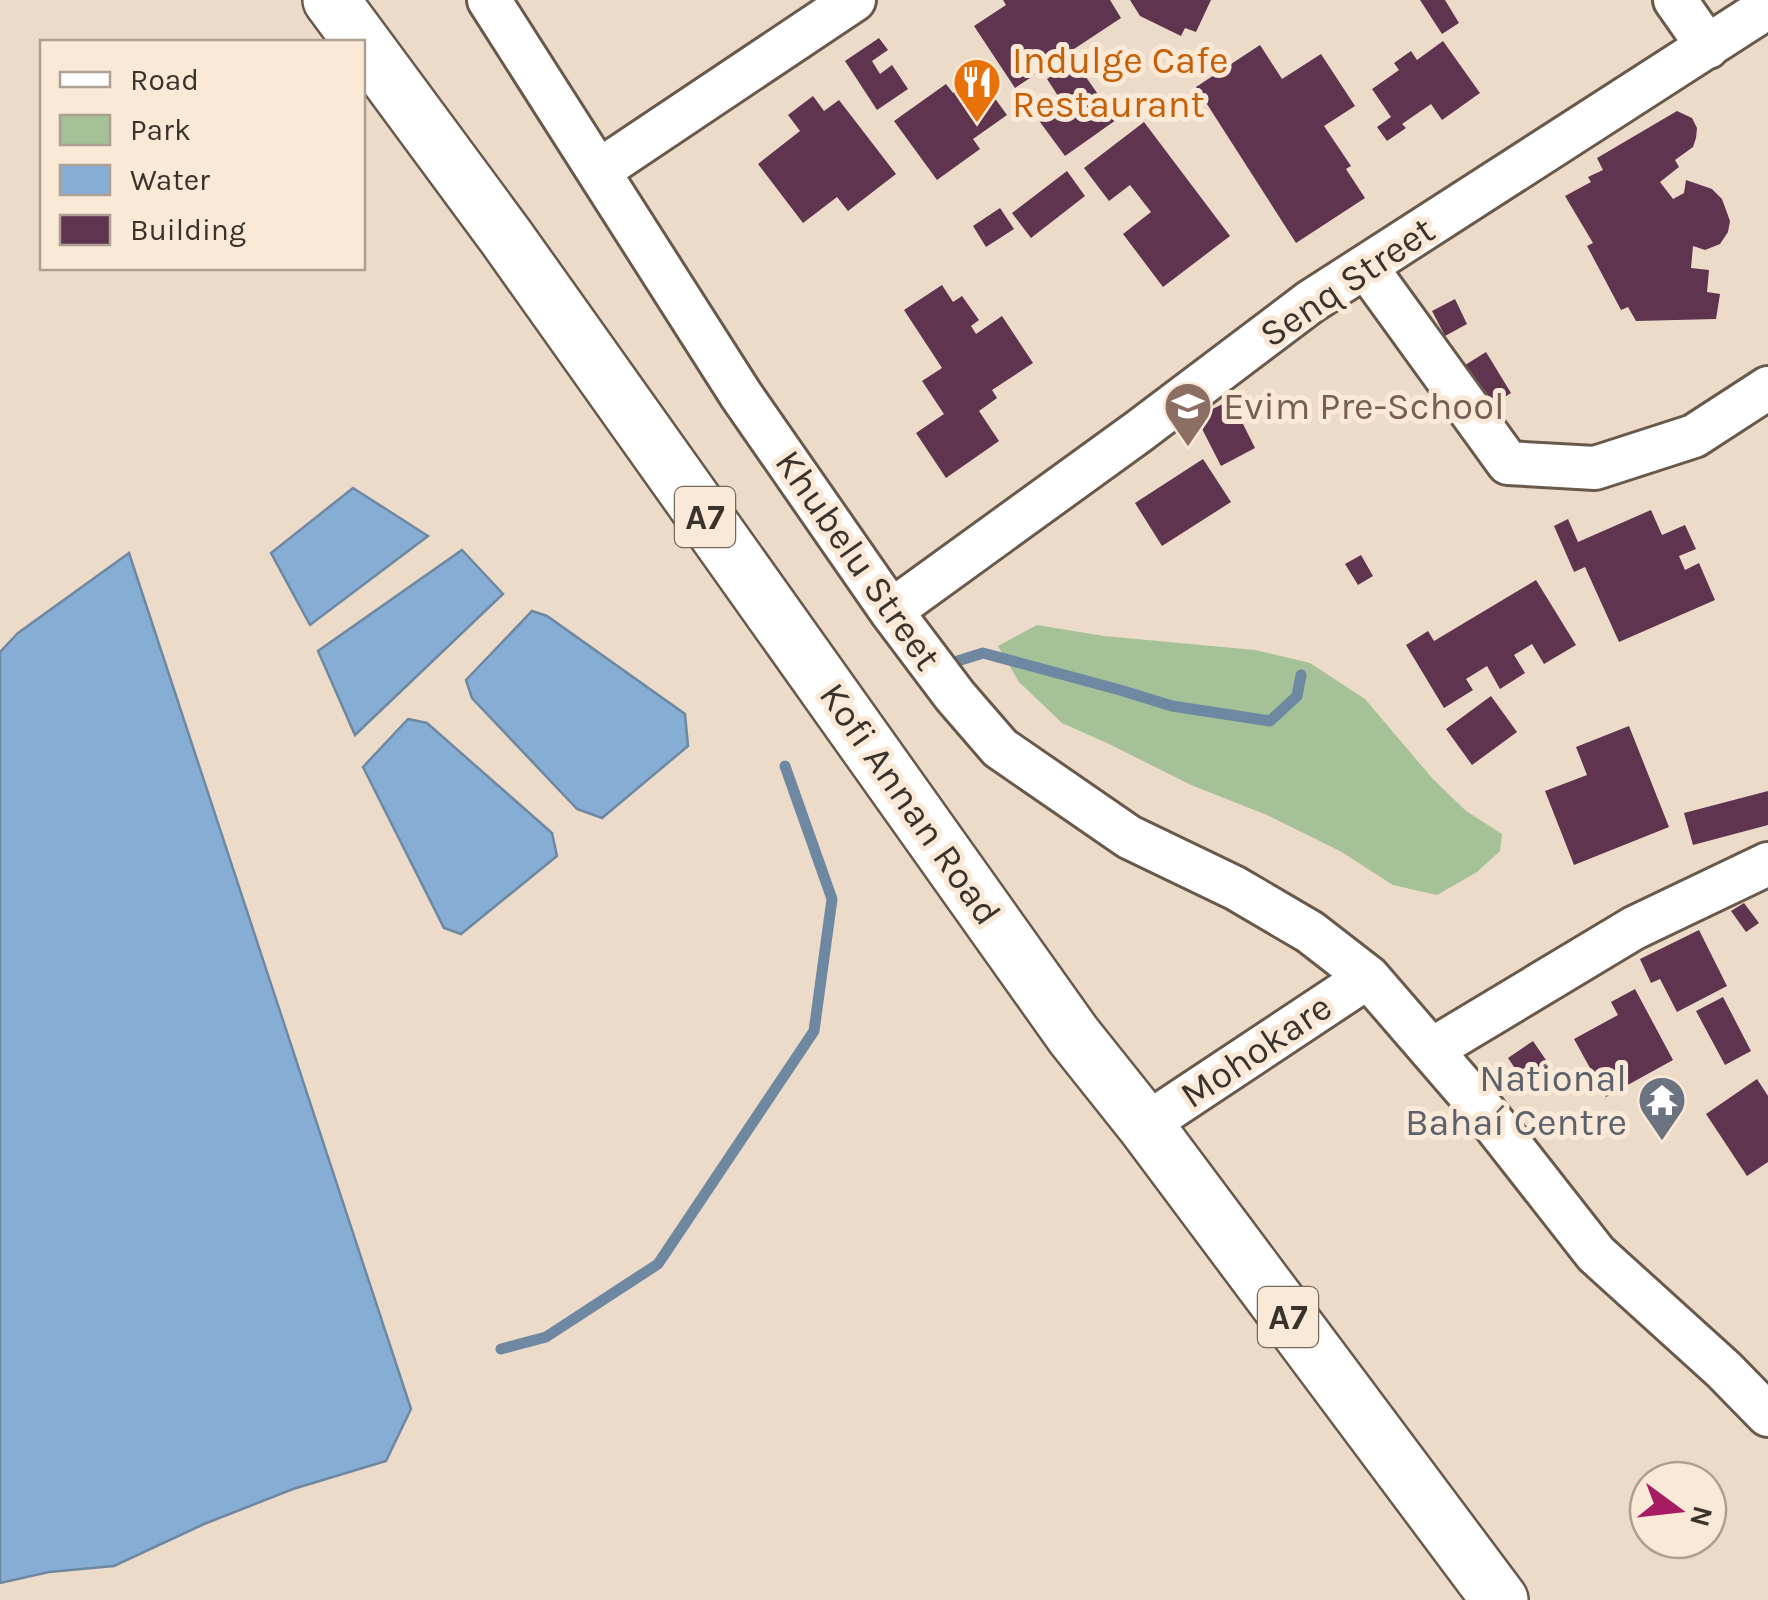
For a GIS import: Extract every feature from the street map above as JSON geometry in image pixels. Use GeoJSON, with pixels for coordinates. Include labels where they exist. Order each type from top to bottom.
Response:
{"type":"FeatureCollection","features":[{"type":"Feature","properties":{"kind":"main road","name":"Kofi Annan Road"},"geometry":{"type":"LineString","coordinates":[[332,0],[361,40]]}},
{"type":"Feature","properties":{"kind":"main road","name":"Kofi Annan Road"},"geometry":{"type":"LineString","coordinates":[[365,45],[1063,1020],[1500,1600]]}},
{"type":"Feature","properties":{"kind":"street","name":"Khubelu Street"},"geometry":{"type":"LineString","coordinates":[[489,0],[741,395],[891,611],[1000,748],[1129,837],[1235,888],[1310,932],[1368,977],[1483,1110],[1596,1254],[1768,1415]]}},
{"type":"Feature","properties":{"kind":"street"},"geometry":{"type":"LineString","coordinates":[[600,170],[854,0]]}},
{"type":"Feature","properties":{"kind":"street"},"geometry":{"type":"LineString","coordinates":[[1675,0],[1708,46]]}},
{"type":"Feature","properties":{"kind":"street","name":"Senq Street"},"geometry":{"type":"LineString","coordinates":[[891,611],[1310,302],[1768,7]]}},
{"type":"Feature","properties":{"kind":"street"},"geometry":{"type":"LineString","coordinates":[[1366,267],[1508,462],[1595,468],[1694,436],[1768,388]]}},
{"type":"Feature","properties":{"kind":"street"},"geometry":{"type":"LineString","coordinates":[[1431,1050],[1634,928],[1768,864]]}},
{"type":"Feature","properties":{"kind":"street","name":"Mohokare"},"geometry":{"type":"LineString","coordinates":[[1145,1125],[1368,977]]}},
{"type":"Feature","properties":{"kind":"green space"},"geometry":{"type":"Polygon","coordinates":[[[1037,625],[1104,636],[1255,650],[1310,663],[1365,699],[1432,778],[1466,811],[1502,834],[1500,851],[1477,872],[1437,895],[1393,885],[1340,851],[1267,815],[1191,785],[1062,723],[1019,682],[998,646],[1037,625]]]}},
{"type":"Feature","properties":{"kind":"water"},"geometry":{"type":"Polygon","coordinates":[[[353,488],[428,536],[310,625],[271,553],[353,488]]]}},
{"type":"Feature","properties":{"kind":"water"},"geometry":{"type":"Polygon","coordinates":[[[462,550],[503,594],[355,735],[318,651],[462,550]]]}},
{"type":"Feature","properties":{"kind":"water"},"geometry":{"type":"Polygon","coordinates":[[[129,553],[411,1409],[386,1461],[293,1489],[204,1524],[114,1566],[49,1572],[0,1583],[0,652],[18,633],[129,553]]]}},
{"type":"Feature","properties":{"kind":"water"},"geometry":{"type":"Polygon","coordinates":[[[532,611],[547,616],[685,714],[688,746],[602,818],[577,809],[472,698],[466,680],[532,611]]]}},
{"type":"Feature","properties":{"kind":"water"},"geometry":{"type":"Polygon","coordinates":[[[408,719],[427,723],[552,833],[557,856],[461,934],[444,928],[363,767],[408,719]]]}},
{"type":"Feature","properties":{"kind":"building"},"geometry":{"type":"Polygon","coordinates":[[[1003,0],[1110,0],[1121,18],[1015,88],[974,26],[1006,5],[1003,0]]]}},
{"type":"Feature","properties":{"kind":"building"},"geometry":{"type":"Polygon","coordinates":[[[1130,0],[1211,0],[1196,32],[1185,28],[1181,36],[1140,16],[1130,0]]]}},
{"type":"Feature","properties":{"kind":"building"},"geometry":{"type":"Polygon","coordinates":[[[1420,0],[1445,0],[1459,23],[1442,34],[1420,0]]]}},
{"type":"Feature","properties":{"kind":"building"},"geometry":{"type":"Polygon","coordinates":[[[879,38],[888,50],[872,61],[880,74],[892,65],[908,89],[877,110],[845,61],[879,38]]]}},
{"type":"Feature","properties":{"kind":"building"},"geometry":{"type":"Polygon","coordinates":[[[1443,41],[1480,93],[1442,120],[1431,104],[1402,124],[1406,128],[1387,141],[1377,127],[1391,117],[1372,89],[1399,70],[1394,63],[1411,51],[1417,60],[1443,41]]]}},
{"type":"Feature","properties":{"kind":"building"},"geometry":{"type":"Polygon","coordinates":[[[1260,45],[1282,79],[1321,54],[1355,106],[1324,126],[1351,166],[1346,169],[1365,198],[1296,243],[1196,87],[1260,45]]]}},
{"type":"Feature","properties":{"kind":"building"},"geometry":{"type":"Polygon","coordinates":[[[1074,60],[1116,120],[1065,156],[1040,122],[1064,105],[1047,79],[1074,60]]]}},
{"type":"Feature","properties":{"kind":"building"},"geometry":{"type":"Polygon","coordinates":[[[978,75],[1007,115],[973,139],[980,149],[937,180],[894,121],[946,84],[953,93],[978,75]]]}},
{"type":"Feature","properties":{"kind":"building"},"geometry":{"type":"Polygon","coordinates":[[[813,96],[824,111],[839,100],[896,174],[848,211],[837,197],[803,223],[758,164],[800,131],[788,115],[813,96]]]}},
{"type":"Feature","properties":{"kind":"building"},"geometry":{"type":"Polygon","coordinates":[[[1677,111],[1692,118],[1696,138],[1693,147],[1675,160],[1679,167],[1660,182],[1673,199],[1684,193],[1686,180],[1712,189],[1722,199],[1730,221],[1720,244],[1705,250],[1693,246],[1691,268],[1709,270],[1707,292],[1720,294],[1716,319],[1636,321],[1628,307],[1621,310],[1587,246],[1593,243],[1565,196],[1591,182],[1588,177],[1603,170],[1597,158],[1677,111]]]}},
{"type":"Feature","properties":{"kind":"building"},"geometry":{"type":"Polygon","coordinates":[[[1144,122],[1230,236],[1163,287],[1123,234],[1151,212],[1130,185],[1109,201],[1084,168],[1144,122]]]}},
{"type":"Feature","properties":{"kind":"building"},"geometry":{"type":"Polygon","coordinates":[[[1067,171],[1085,196],[1031,238],[1012,213],[1067,171]]]}},
{"type":"Feature","properties":{"kind":"building"},"geometry":{"type":"Polygon","coordinates":[[[1000,208],[1014,229],[986,247],[973,226],[1000,208]]]}},
{"type":"Feature","properties":{"kind":"building"},"geometry":{"type":"Polygon","coordinates":[[[942,285],[953,302],[962,296],[979,320],[971,326],[976,334],[1002,316],[1033,363],[992,390],[997,398],[979,411],[999,441],[946,478],[916,433],[944,414],[922,381],[942,368],[904,310],[942,285]]]}},
{"type":"Feature","properties":{"kind":"building"},"geometry":{"type":"Polygon","coordinates":[[[1455,299],[1467,324],[1445,336],[1432,311],[1455,299]]]}},
{"type":"Feature","properties":{"kind":"building"},"geometry":{"type":"Polygon","coordinates":[[[1486,352],[1511,393],[1487,408],[1462,367],[1486,352]]]}},
{"type":"Feature","properties":{"kind":"building"},"geometry":{"type":"Polygon","coordinates":[[[1231,400],[1255,448],[1221,466],[1196,417],[1231,400]]]}},
{"type":"Feature","properties":{"kind":"building"},"geometry":{"type":"Polygon","coordinates":[[[1203,459],[1231,502],[1162,546],[1135,503],[1203,459]]]}},
{"type":"Feature","properties":{"kind":"building"},"geometry":{"type":"Polygon","coordinates":[[[1651,510],[1662,535],[1685,525],[1696,549],[1679,556],[1685,570],[1699,563],[1715,600],[1619,642],[1585,567],[1574,572],[1554,526],[1568,519],[1578,542],[1651,510]]]}},
{"type":"Feature","properties":{"kind":"building"},"geometry":{"type":"Polygon","coordinates":[[[1361,555],[1373,576],[1358,585],[1345,564],[1361,555]]]}},
{"type":"Feature","properties":{"kind":"building"},"geometry":{"type":"Polygon","coordinates":[[[1536,580],[1576,645],[1544,664],[1532,644],[1514,655],[1525,673],[1500,689],[1487,666],[1466,679],[1473,690],[1444,708],[1406,645],[1428,631],[1434,641],[1536,580]]]}},
{"type":"Feature","properties":{"kind":"building"},"geometry":{"type":"Polygon","coordinates":[[[1491,696],[1517,732],[1472,765],[1446,729],[1491,696]]]}},
{"type":"Feature","properties":{"kind":"building"},"geometry":{"type":"Polygon","coordinates":[[[1629,726],[1669,827],[1574,865],[1545,791],[1587,775],[1576,747],[1629,726]]]}},
{"type":"Feature","properties":{"kind":"building"},"geometry":{"type":"Polygon","coordinates":[[[1768,791],[1768,825],[1693,845],[1684,813],[1768,791]]]}},
{"type":"Feature","properties":{"kind":"building"},"geometry":{"type":"Polygon","coordinates":[[[1744,903],[1759,923],[1746,932],[1731,911],[1744,903]]]}},
{"type":"Feature","properties":{"kind":"building"},"geometry":{"type":"Polygon","coordinates":[[[1699,930],[1727,986],[1677,1012],[1660,979],[1651,983],[1640,959],[1699,930]]]}},
{"type":"Feature","properties":{"kind":"building"},"geometry":{"type":"Polygon","coordinates":[[[1635,989],[1673,1060],[1606,1097],[1574,1039],[1618,1015],[1611,1002],[1635,989]]]}},
{"type":"Feature","properties":{"kind":"building"},"geometry":{"type":"Polygon","coordinates":[[[1723,997],[1751,1051],[1725,1065],[1696,1011],[1723,997]]]}},
{"type":"Feature","properties":{"kind":"building"},"geometry":{"type":"Polygon","coordinates":[[[1533,1041],[1548,1063],[1523,1080],[1508,1058],[1533,1041]]]}},
{"type":"Feature","properties":{"kind":"building"},"geometry":{"type":"Polygon","coordinates":[[[1757,1079],[1768,1096],[1768,1162],[1747,1176],[1706,1114],[1757,1079]]]}},
{"type":"Feature","properties":{"kind":"waterway"},"geometry":{"type":"LineString","coordinates":[[948,664],[983,653],[1172,706],[1270,721],[1297,696],[1301,675]]}},
{"type":"Feature","properties":{"kind":"waterway"},"geometry":{"type":"LineString","coordinates":[[501,1349],[546,1337],[658,1264],[814,1031],[832,899],[785,766]]}},
{"type":"Feature","properties":{"kind":"place","name":"Indulge Cafe Restaurant"},"geometry":{"type":"Point","coordinates":[977,124]}},
{"type":"Feature","properties":{"kind":"place","name":"Evim Pre-School"},"geometry":{"type":"Point","coordinates":[1188,448]}},
{"type":"Feature","properties":{"kind":"place","name":"National Bahaí Centre"},"geometry":{"type":"Point","coordinates":[1662,1142]}}]}
